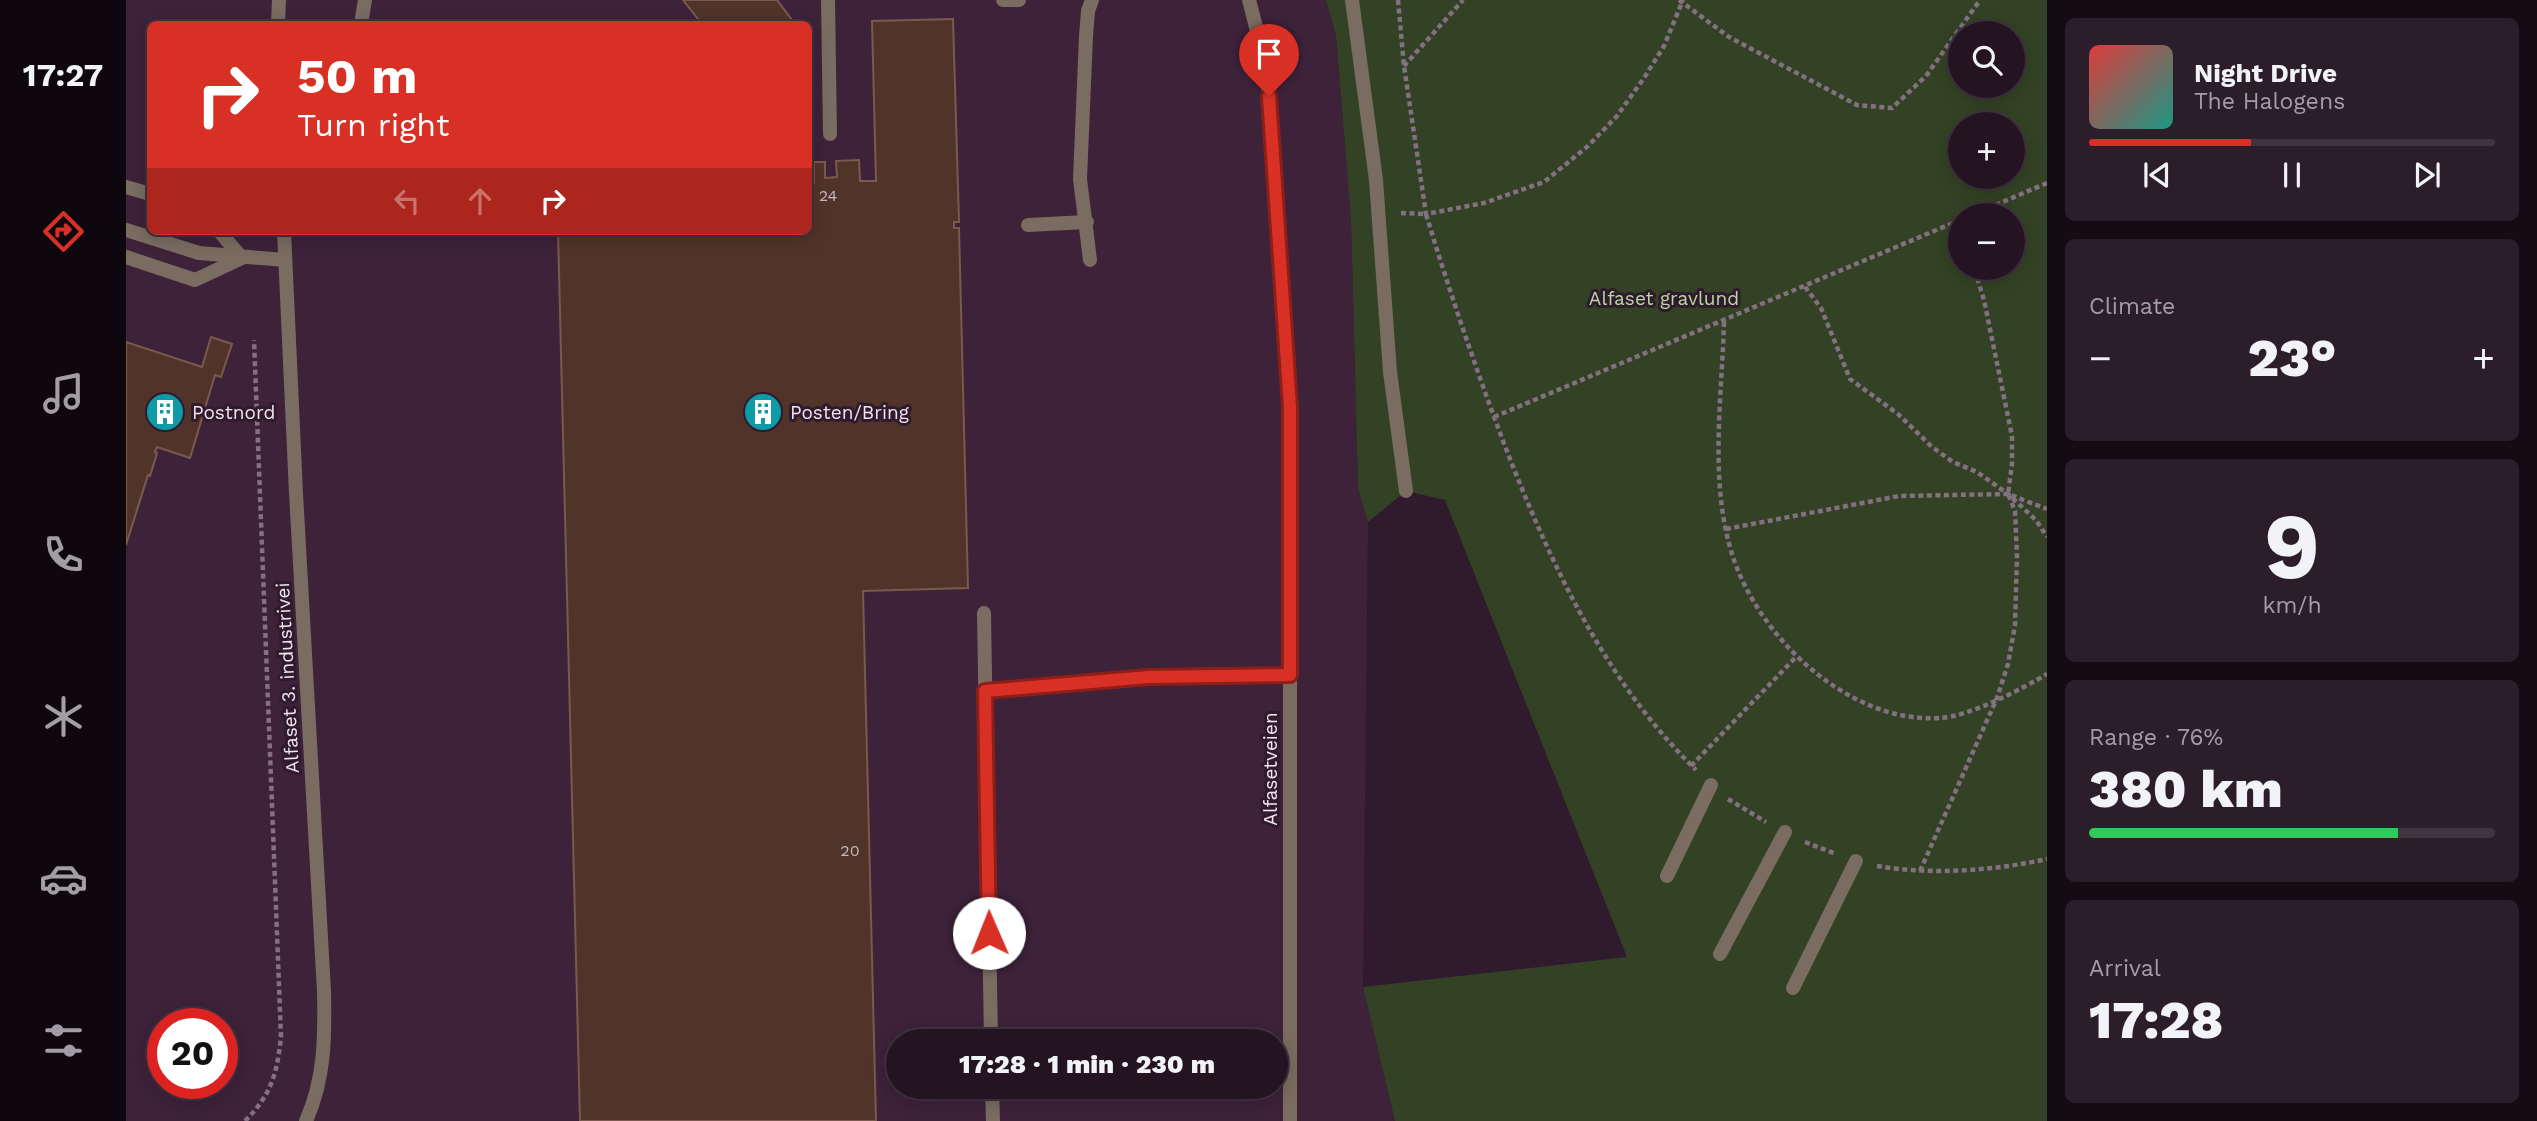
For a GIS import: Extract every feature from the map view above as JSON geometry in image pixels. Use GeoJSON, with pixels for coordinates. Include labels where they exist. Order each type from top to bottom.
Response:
{"type":"FeatureCollection","features":[{"type":"Feature","properties":{"kind":"street"},"geometry":{"type":"LineString","coordinates":[[278,21],[279,0]]}},
{"type":"Feature","properties":{"kind":"street"},"geometry":{"type":"LineString","coordinates":[[362,21],[365,0]]}},
{"type":"Feature","properties":{"kind":"street"},"geometry":{"type":"LineString","coordinates":[[828,0],[830,134]]}},
{"type":"Feature","properties":{"kind":"street"},"geometry":{"type":"LineString","coordinates":[[1003,0],[1019,0]]}},
{"type":"Feature","properties":{"kind":"street"},"geometry":{"type":"LineString","coordinates":[[1090,260],[1080,168],[1086,36],[1088,11],[1093,0]]}},
{"type":"Feature","properties":{"kind":"street","name":"Alfasetveien"},"geometry":{"type":"LineString","coordinates":[[1249,0],[1267,70],[1290,407],[1290,1121]]}},
{"type":"Feature","properties":{"kind":"street"},"geometry":{"type":"LineString","coordinates":[[1353,0],[1379,212],[1390,372],[1406,491]]}},
{"type":"Feature","properties":{"kind":"street"},"geometry":{"type":"LineString","coordinates":[[126,187],[147,193]]}},
{"type":"Feature","properties":{"kind":"street"},"geometry":{"type":"LineString","coordinates":[[1028,225],[1087,222]]}},
{"type":"Feature","properties":{"kind":"street"},"geometry":{"type":"LineString","coordinates":[[126,230],[199,253],[285,260]]}},
{"type":"Feature","properties":{"kind":"street"},"geometry":{"type":"LineString","coordinates":[[222,235],[242,258]]}},
{"type":"Feature","properties":{"kind":"street","name":"Alfaset 3. industrivei"},"geometry":{"type":"LineString","coordinates":[[284,235],[324,991],[325,1048],[321,1077],[306,1121]]}},
{"type":"Feature","properties":{"kind":"street"},"geometry":{"type":"LineString","coordinates":[[126,257],[195,280],[242,258]]}},
{"type":"Feature","properties":{"kind":"street"},"geometry":{"type":"LineString","coordinates":[[984,613],[991,1029]]}},
{"type":"Feature","properties":{"kind":"street"},"geometry":{"type":"LineString","coordinates":[[985,691],[1149,677],[1290,675]]}},
{"type":"Feature","properties":{"kind":"street"},"geometry":{"type":"LineString","coordinates":[[1667,876],[1711,785]]}},
{"type":"Feature","properties":{"kind":"street"},"geometry":{"type":"LineString","coordinates":[[1720,954],[1785,832]]}},
{"type":"Feature","properties":{"kind":"street"},"geometry":{"type":"LineString","coordinates":[[1793,988],[1856,861]]}},
{"type":"Feature","properties":{"kind":"street"},"geometry":{"type":"LineString","coordinates":[[992,1099],[993,1121]]}},
{"type":"Feature","properties":{"kind":"path"},"geometry":{"type":"LineString","coordinates":[[1398,0],[1404,65],[1426,214],[1458,317],[1528,505],[1588,630],[1640,706],[1691,766],[1729,800],[1809,844],[1856,861],[1900,870],[1977,868],[2047,859]]}},
{"type":"Feature","properties":{"kind":"path"},"geometry":{"type":"LineString","coordinates":[[1404,65],[1464,0]]}},
{"type":"Feature","properties":{"kind":"path"},"geometry":{"type":"LineString","coordinates":[[1379,212],[1426,214],[1484,204],[1544,182],[1588,146],[1617,116],[1664,46],[1681,1],[1728,37],[1857,105],[1892,108],[1926,76],[1980,0]]}},
{"type":"Feature","properties":{"kind":"path"},"geometry":{"type":"LineString","coordinates":[[2000,203],[2047,183]]}},
{"type":"Feature","properties":{"kind":"path"},"geometry":{"type":"LineString","coordinates":[[1494,416],[1948,226]]}},
{"type":"Feature","properties":{"kind":"path"},"geometry":{"type":"LineString","coordinates":[[1920,871],[1997,698],[2008,664],[2017,594],[2015,511],[2008,494],[2012,436],[1978,280]]}},
{"type":"Feature","properties":{"kind":"path"},"geometry":{"type":"LineString","coordinates":[[1805,287],[1821,309],[1850,379],[1898,414],[1932,447],[1953,462],[1978,472],[2008,494],[2036,520],[2047,537]]}},
{"type":"Feature","properties":{"kind":"path"},"geometry":{"type":"LineString","coordinates":[[1724,321],[1720,491],[1726,530],[1732,556],[1758,608],[1797,657],[1852,696],[1884,710],[1912,717],[1941,719],[1971,712],[2047,674]]}},
{"type":"Feature","properties":{"kind":"path"},"geometry":{"type":"LineString","coordinates":[[246,1121],[268,1093],[277,1070],[281,1037],[254,340]]}},
{"type":"Feature","properties":{"kind":"path"},"geometry":{"type":"LineString","coordinates":[[1726,530],[1899,496],[2008,494],[2047,509]]}},
{"type":"Feature","properties":{"kind":"path"},"geometry":{"type":"LineString","coordinates":[[1691,766],[1797,657]]}},
{"type":"Feature","properties":{"kind":"shaded area"},"geometry":{"type":"Polygon","coordinates":[[[126,0],[1326,0],[1336,36],[1351,219],[1358,488],[1368,522],[1363,987],[1395,1121],[126,1121],[126,0]]]}},
{"type":"Feature","properties":{"kind":"green space","name":"Alfaset gravlund"},"geometry":{"type":"Polygon","coordinates":[[[1326,0],[2047,0],[2047,1121],[1395,1121],[1363,987],[1627,957],[1445,500],[1406,491],[1368,522],[1358,488],[1351,219],[1336,36],[1326,0]]]}},
{"type":"Feature","properties":{"kind":"building"},"geometry":{"type":"Polygon","coordinates":[[[683,0],[777,0],[793,21],[700,21],[683,0]]]}},
{"type":"Feature","properties":{"kind":"building","name":"Posten/Bring"},"geometry":{"type":"Polygon","coordinates":[[[953,19],[959,222],[954,222],[954,228],[959,228],[968,588],[863,591],[876,1121],[580,1121],[558,235],[812,235],[814,162],[825,162],[825,178],[837,177],[836,161],[859,160],[860,181],[876,181],[872,21],[953,19]]]}},
{"type":"Feature","properties":{"kind":"building","name":"Postnord"},"geometry":{"type":"Polygon","coordinates":[[[211,337],[232,344],[221,377],[215,375],[190,458],[157,447],[126,545],[126,342],[202,367],[211,337]]]}},
{"type":"Feature","properties":{"kind":"place","name":"Postnord"},"geometry":{"type":"Point","coordinates":[165,412]}},
{"type":"Feature","properties":{"kind":"place","name":"Posten/Bring"},"geometry":{"type":"Point","coordinates":[763,412]}},
{"type":"Feature","properties":{"kind":"route"},"geometry":{"type":"LineString","coordinates":[[989,933],[985,691],[1149,677],[1290,675],[1290,407],[1269,96]]}}]}
